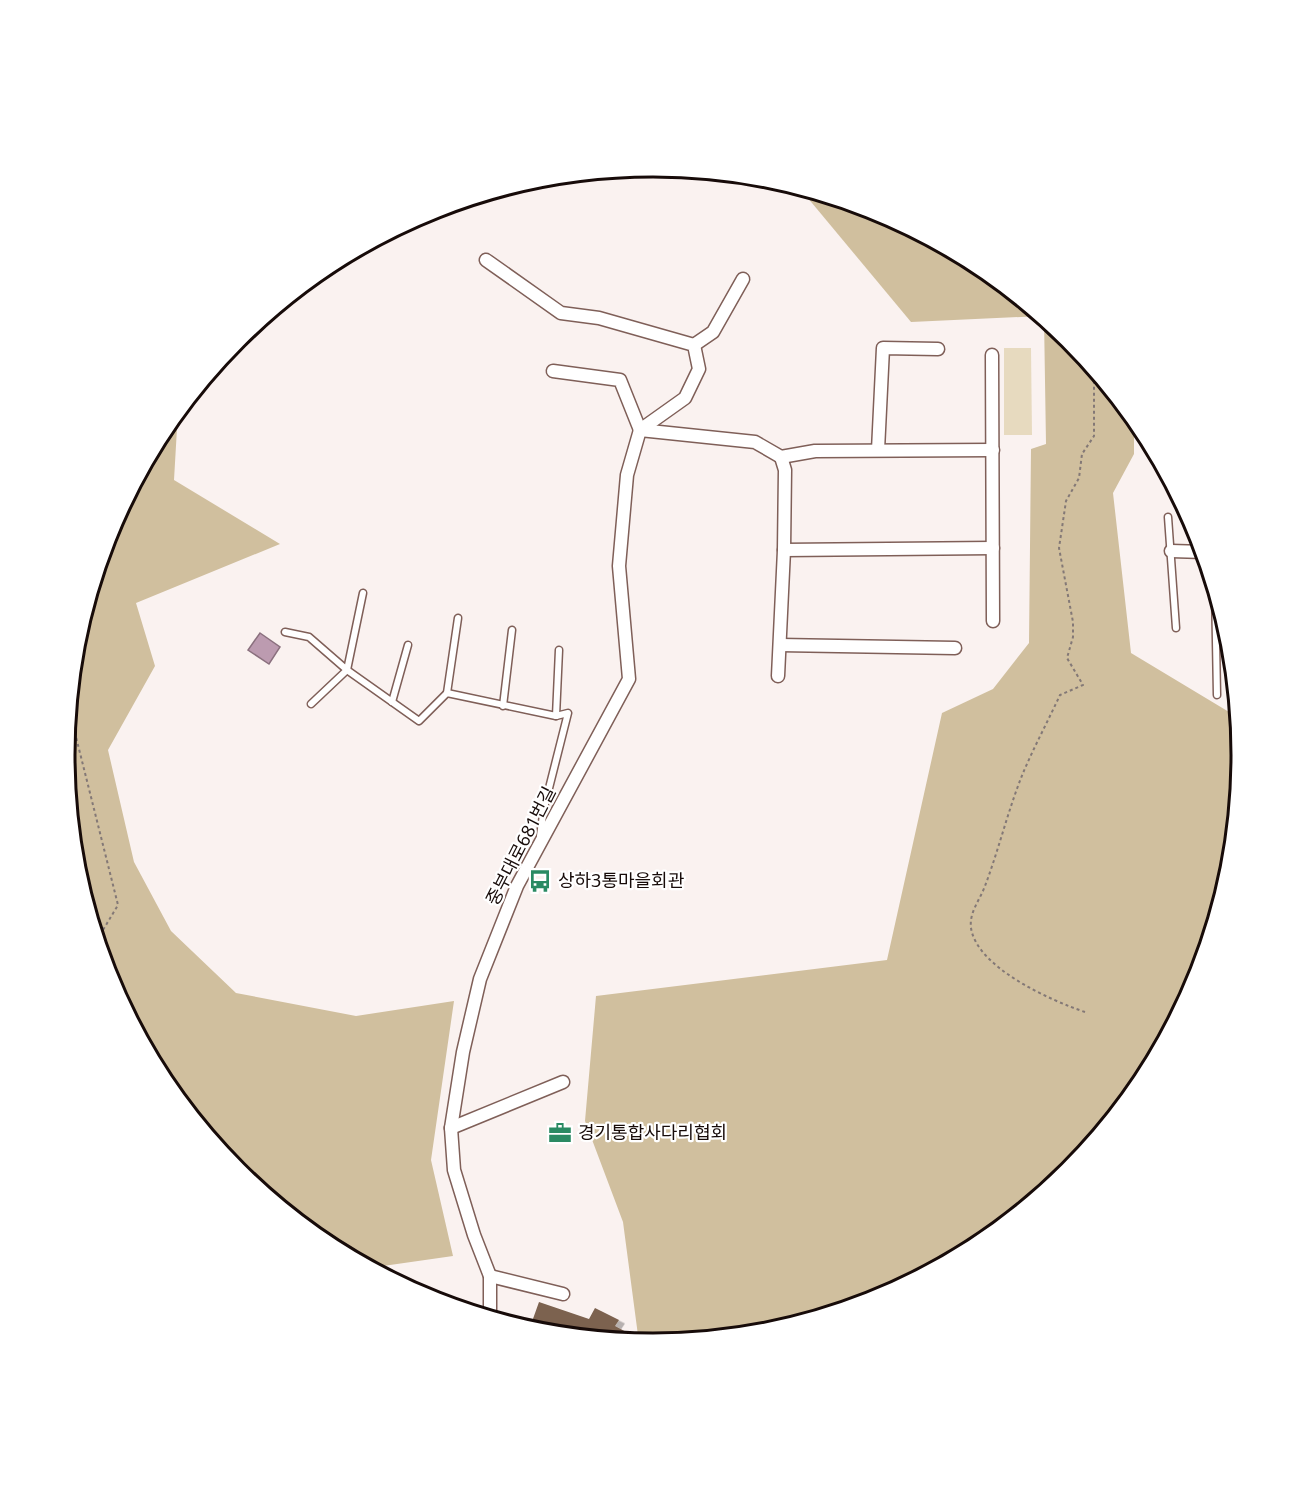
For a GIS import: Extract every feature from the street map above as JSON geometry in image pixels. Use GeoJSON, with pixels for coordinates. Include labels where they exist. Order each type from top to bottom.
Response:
{"type":"FeatureCollection","features":[{"type":"Feature","properties":{"kind":"street"},"geometry":{"type":"LineString","coordinates":[[486,260],[561,313],[599,318],[694,345]]}},
{"type":"Feature","properties":{"kind":"street"},"geometry":{"type":"LineString","coordinates":[[694,345],[713,332],[743,279]]}},
{"type":"Feature","properties":{"kind":"street"},"geometry":{"type":"LineString","coordinates":[[640,430],[685,398],[699,369],[694,345]]}},
{"type":"Feature","properties":{"kind":"street"},"geometry":{"type":"LineString","coordinates":[[878,450],[883,348],[938,349]]}},
{"type":"Feature","properties":{"kind":"street"},"geometry":{"type":"LineString","coordinates":[[992,355],[993,621]]}},
{"type":"Feature","properties":{"kind":"street"},"geometry":{"type":"LineString","coordinates":[[553,371],[620,380],[640,430]]}},
{"type":"Feature","properties":{"kind":"street"},"geometry":{"type":"LineString","coordinates":[[640,430],[755,442],[781,457],[815,451],[993,450]]}},
{"type":"Feature","properties":{"kind":"street","name":"중부대로681번길"},"geometry":{"type":"LineString","coordinates":[[489,1309],[490,1276],[474,1235],[454,1170],[451,1128],[463,1052],[480,979],[517,886],[629,679],[620,566],[627,475],[640,430]]}},
{"type":"Feature","properties":{"kind":"street"},"geometry":{"type":"LineString","coordinates":[[778,676],[784,550],[785,470],[781,457]]}},
{"type":"Feature","properties":{"kind":"street"},"geometry":{"type":"LineString","coordinates":[[784,550],[993,548]]}},
{"type":"Feature","properties":{"kind":"street"},"geometry":{"type":"LineString","coordinates":[[1171,551],[1194,552]]}},
{"type":"Feature","properties":{"kind":"street"},"geometry":{"type":"LineString","coordinates":[[780,645],[955,648]]}},
{"type":"Feature","properties":{"kind":"street"},"geometry":{"type":"LineString","coordinates":[[451,1128],[563,1082]]}},
{"type":"Feature","properties":{"kind":"street"},"geometry":{"type":"LineString","coordinates":[[490,1276],[563,1294]]}},
{"type":"Feature","properties":{"kind":"lane"},"geometry":{"type":"LineString","coordinates":[[1168,518],[1176,628]]}},
{"type":"Feature","properties":{"kind":"lane"},"geometry":{"type":"LineString","coordinates":[[311,704],[347,670],[363,593]]}},
{"type":"Feature","properties":{"kind":"lane"},"geometry":{"type":"LineString","coordinates":[[285,632],[309,637],[347,670],[419,721],[447,693],[458,618]]}},
{"type":"Feature","properties":{"kind":"lane"},"geometry":{"type":"LineString","coordinates":[[1216,621],[1217,694]]}},
{"type":"Feature","properties":{"kind":"lane"},"geometry":{"type":"LineString","coordinates":[[503,706],[512,630]]}},
{"type":"Feature","properties":{"kind":"lane"},"geometry":{"type":"LineString","coordinates":[[393,702],[408,645]]}},
{"type":"Feature","properties":{"kind":"lane"},"geometry":{"type":"LineString","coordinates":[[556,716],[560,650]]}},
{"type":"Feature","properties":{"kind":"lane"},"geometry":{"type":"LineString","coordinates":[[447,693],[556,716],[568,713],[544,808],[539,846]]}},
{"type":"Feature","properties":{"kind":"path"},"geometry":{"type":"LineString","coordinates":[[1085,1012],[1025,987],[999,968],[984,952],[971,930],[972,914],[985,887],[1023,774],[1060,695],[1083,685],[1067,658],[1073,637],[1073,622],[1059,548],[1066,501],[1079,478],[1082,454],[1094,436],[1093,380]]}},
{"type":"Feature","properties":{"kind":"path"},"geometry":{"type":"LineString","coordinates":[[76,735],[118,905],[103,930]]}},
{"type":"Feature","properties":{"kind":"shaded area"},"geometry":{"type":"Polygon","coordinates":[[[808,199],[875,221],[943,255],[975,274],[1030,317],[911,322],[808,199]]]}},
{"type":"Feature","properties":{"kind":"shaded area"},"geometry":{"type":"Polygon","coordinates":[[[1044,329],[1088,374],[1134,433],[1134,454],[1113,493],[1131,653],[1230,713],[1231,793],[1227,831],[1212,905],[1188,977],[1154,1045],[1135,1077],[1112,1108],[1063,1165],[1006,1214],[975,1237],[943,1256],[875,1290],[803,1314],[729,1329],[691,1333],[638,1334],[623,1222],[585,1121],[596,996],[887,960],[942,713],[993,689],[1029,643],[1031,449],[1046,444],[1044,329]]]}},
{"type":"Feature","properties":{"kind":"shaded area"},"geometry":{"type":"Polygon","coordinates":[[[1004,348],[1031,348],[1032,435],[1004,435],[1004,348]]]}},
{"type":"Feature","properties":{"kind":"shaded area"},"geometry":{"type":"Polygon","coordinates":[[[177,427],[174,480],[280,544],[136,603],[155,666],[108,750],[134,862],[171,931],[236,993],[356,1016],[454,1001],[431,1160],[453,1256],[383,1266],[332,1237],[301,1214],[244,1165],[195,1108],[172,1077],[135,1011],[106,941],[86,868],[76,793],[76,718],[80,680],[95,606],[119,534],[153,466],[177,427]]]}},
{"type":"Feature","properties":{"kind":"shaded area"},"geometry":{"type":"Polygon","coordinates":[[[260,633],[280,647],[269,664],[248,650],[260,633]]]}},
{"type":"Feature","properties":{"kind":"building"},"geometry":{"type":"Polygon","coordinates":[[[539,1302],[589,1319],[595,1308],[619,1320],[615,1326],[626,1333],[578,1329],[532,1321],[539,1302]]]}},
{"type":"Feature","properties":{"kind":"place","name":"상하3통마을회관"},"geometry":{"type":"Point","coordinates":[540,881]}},
{"type":"Feature","properties":{"kind":"place","name":"경기통합사다리협회"},"geometry":{"type":"Point","coordinates":[560,1133]}}]}
